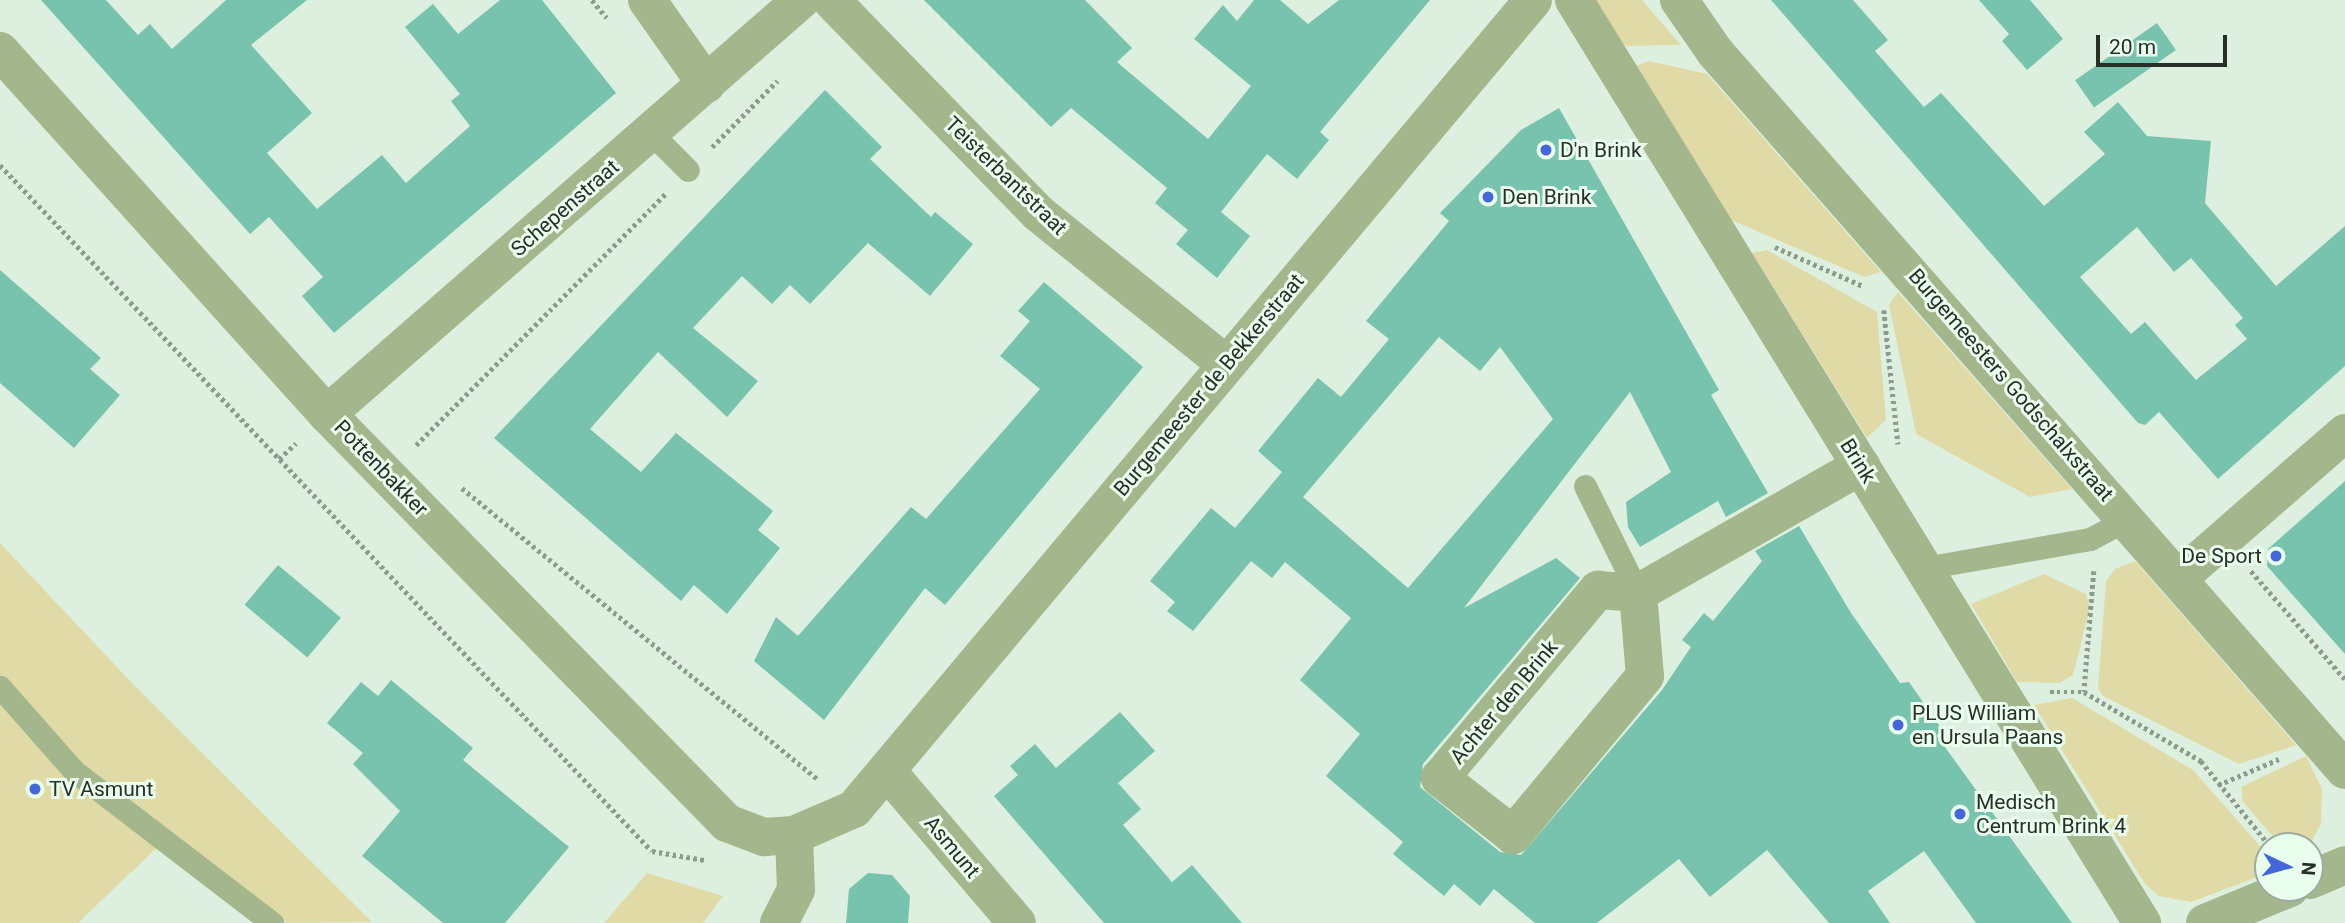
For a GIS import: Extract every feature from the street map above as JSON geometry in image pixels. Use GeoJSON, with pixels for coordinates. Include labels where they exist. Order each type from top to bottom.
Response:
{"type":"FeatureCollection","features":[{"type":"Feature","properties":{"kind":"street"},"geometry":{"type":"LineString","coordinates":[[647,0],[706,84]]}},
{"type":"Feature","properties":{"kind":"street","name":"Schepenstraat"},"geometry":{"type":"LineString","coordinates":[[327,414],[801,0]]}},
{"type":"Feature","properties":{"kind":"street","name":"Teisterbantstraat"},"geometry":{"type":"LineString","coordinates":[[831,0],[1038,213],[1226,364]]}},
{"type":"Feature","properties":{"kind":"street","name":"Burgemeester de Bekkerstraat"},"geometry":{"type":"LineString","coordinates":[[887,771],[1533,0]]}},
{"type":"Feature","properties":{"kind":"street","name":"Brink"},"geometry":{"type":"LineString","coordinates":[[1574,0],[2142,923]]}},
{"type":"Feature","properties":{"kind":"street","name":"Burgemeesters Godschalxstraat"},"geometry":{"type":"LineString","coordinates":[[1679,0],[1715,52],[2180,577],[2345,770]]}},
{"type":"Feature","properties":{"kind":"street","name":"Pottenbakker"},"geometry":{"type":"LineString","coordinates":[[0,51],[327,414],[727,823],[764,837],[794,835],[855,809],[887,771]]}},
{"type":"Feature","properties":{"kind":"street"},"geometry":{"type":"LineString","coordinates":[[2180,577],[2345,433]]}},
{"type":"Feature","properties":{"kind":"street"},"geometry":{"type":"LineString","coordinates":[[1638,593],[1861,466]]}},
{"type":"Feature","properties":{"kind":"street","name":"Achter den Brink"},"geometry":{"type":"LineString","coordinates":[[1598,590],[1638,593],[1645,676],[1513,835],[1440,778],[1598,590]]}},
{"type":"Feature","properties":{"kind":"street","name":"Asmunt"},"geometry":{"type":"LineString","coordinates":[[887,771],[1017,923]]}},
{"type":"Feature","properties":{"kind":"street"},"geometry":{"type":"LineString","coordinates":[[779,923],[796,890],[794,835]]}},
{"type":"Feature","properties":{"kind":"street"},"geometry":{"type":"LineString","coordinates":[[2324,874],[2345,865]]}},
{"type":"Feature","properties":{"kind":"street"},"geometry":{"type":"LineString","coordinates":[[2205,923],[2256,902]]}},
{"type":"Feature","properties":{"kind":"lane"},"geometry":{"type":"LineString","coordinates":[[651,132],[688,170]]}},
{"type":"Feature","properties":{"kind":"lane"},"geometry":{"type":"LineString","coordinates":[[1585,486],[1638,593]]}},
{"type":"Feature","properties":{"kind":"lane"},"geometry":{"type":"LineString","coordinates":[[1924,568],[2090,540],[2128,519]]}},
{"type":"Feature","properties":{"kind":"lane"},"geometry":{"type":"LineString","coordinates":[[0,687],[74,771],[272,923]]}},
{"type":"Feature","properties":{"kind":"path"},"geometry":{"type":"LineString","coordinates":[[413,448],[786,72]]}},
{"type":"Feature","properties":{"kind":"path"},"geometry":{"type":"LineString","coordinates":[[0,165],[652,851],[712,861]]}},
{"type":"Feature","properties":{"kind":"path"},"geometry":{"type":"LineString","coordinates":[[1719,236],[1761,240],[1870,289]]}},
{"type":"Feature","properties":{"kind":"path"},"geometry":{"type":"LineString","coordinates":[[1861,466],[1899,443],[1882,294]]}},
{"type":"Feature","properties":{"kind":"path"},"geometry":{"type":"LineString","coordinates":[[402,439],[424,457]]}},
{"type":"Feature","properties":{"kind":"path"},"geometry":{"type":"LineString","coordinates":[[456,483],[855,809]]}},
{"type":"Feature","properties":{"kind":"path"},"geometry":{"type":"LineString","coordinates":[[2222,539],[2345,679]]}},
{"type":"Feature","properties":{"kind":"path"},"geometry":{"type":"LineString","coordinates":[[2090,540],[2096,594],[2084,692],[2201,761],[2259,832]]}},
{"type":"Feature","properties":{"kind":"shaded area"},"geometry":{"type":"Polygon","coordinates":[[[1594,0],[1642,0],[1681,45],[1623,46],[1594,0]]]}},
{"type":"Feature","properties":{"kind":"shaded area"},"geometry":{"type":"Polygon","coordinates":[[[1649,61],[1707,74],[1881,272],[1864,277],[1731,220],[1636,66],[1649,61]]]}},
{"type":"Feature","properties":{"kind":"shaded area"},"geometry":{"type":"Polygon","coordinates":[[[1767,250],[1877,312],[1886,420],[1867,438],[1752,253],[1767,250]]]}},
{"type":"Feature","properties":{"kind":"shaded area"},"geometry":{"type":"Polygon","coordinates":[[[1898,292],[2072,489],[2030,497],[1916,434],[1889,305],[1898,292]]]}},
{"type":"Feature","properties":{"kind":"shaded area"},"geometry":{"type":"Polygon","coordinates":[[[0,543],[132,683],[372,922],[287,923],[166,839],[78,923],[0,923],[0,543]]]}},
{"type":"Feature","properties":{"kind":"shaded area"},"geometry":{"type":"Polygon","coordinates":[[[2135,561],[2296,745],[2239,764],[2103,696],[2098,688],[2106,581],[2115,569],[2135,561]]]}},
{"type":"Feature","properties":{"kind":"shaded area"},"geometry":{"type":"Polygon","coordinates":[[[2044,574],[2086,594],[2090,608],[2073,675],[2059,683],[2017,682],[1971,604],[2044,574]]]}},
{"type":"Feature","properties":{"kind":"shaded area"},"geometry":{"type":"Polygon","coordinates":[[[2072,698],[2193,770],[2254,839],[2254,878],[2191,902],[2159,896],[2145,884],[2034,705],[2072,698]]]}},
{"type":"Feature","properties":{"kind":"shaded area"},"geometry":{"type":"Polygon","coordinates":[[[2306,756],[2322,789],[2321,824],[2317,832],[2269,832],[2243,802],[2241,787],[2306,756]]]}},
{"type":"Feature","properties":{"kind":"shaded area"},"geometry":{"type":"Polygon","coordinates":[[[647,873],[723,896],[703,923],[604,923],[647,873]]]}},
{"type":"Feature","properties":{"kind":"building"},"geometry":{"type":"Polygon","coordinates":[[[41,0],[106,0],[138,35],[150,24],[172,49],[226,0],[307,0],[251,45],[312,113],[267,153],[317,209],[382,155],[406,183],[470,126],[451,101],[460,94],[405,27],[433,4],[458,34],[500,0],[542,0],[616,93],[334,333],[302,296],[323,277],[269,217],[250,234],[41,0]]]}},
{"type":"Feature","properties":{"kind":"building"},"geometry":{"type":"Polygon","coordinates":[[[924,0],[1085,0],[1132,48],[1117,62],[1208,139],[1251,86],[1194,39],[1223,5],[1237,21],[1254,0],[1280,0],[1308,24],[1339,0],[1430,0],[1320,132],[1329,140],[1297,179],[1267,154],[1221,212],[1250,236],[1217,278],[1176,244],[1188,230],[1155,203],[1167,188],[1071,108],[1051,127],[924,0]]]}},
{"type":"Feature","properties":{"kind":"building"},"geometry":{"type":"Polygon","coordinates":[[[1771,0],[1853,0],[1888,40],[1875,51],[1924,107],[1941,93],[2044,206],[2105,154],[2084,132],[2118,102],[2147,136],[2211,141],[2205,203],[2276,286],[2345,226],[2345,366],[2218,479],[2159,412],[2145,425],[2138,423],[1771,0]],[[2137,227],[2080,277],[2131,334],[2145,322],[2196,380],[2247,339],[2235,325],[2243,318],[2191,258],[2174,272],[2137,227]]]}},
{"type":"Feature","properties":{"kind":"building"},"geometry":{"type":"Polygon","coordinates":[[[1979,0],[2030,0],[2063,39],[2027,70],[2002,41],[2009,34],[1979,0]]]}},
{"type":"Feature","properties":{"kind":"building"},"geometry":{"type":"Polygon","coordinates":[[[2157,23],[2176,50],[2094,107],[2075,80],[2157,23]]]}},
{"type":"Feature","properties":{"kind":"building"},"geometry":{"type":"Polygon","coordinates":[[[825,90],[882,147],[870,159],[931,217],[935,212],[973,244],[930,296],[868,243],[810,304],[790,285],[772,304],[742,276],[693,328],[758,381],[727,417],[658,352],[590,429],[641,472],[676,433],[773,511],[758,530],[780,548],[727,614],[694,585],[681,601],[494,438],[825,90]]]}},
{"type":"Feature","properties":{"kind":"building"},"geometry":{"type":"Polygon","coordinates":[[[1559,108],[1719,390],[1711,395],[1768,493],[1726,517],[1718,501],[1640,547],[1628,527],[1626,502],[1671,472],[1630,392],[1464,608],[1556,558],[1580,578],[1423,764],[1420,787],[1500,852],[1521,855],[1662,690],[1691,647],[1682,640],[1704,613],[1713,621],[1762,561],[1755,551],[1799,526],[1851,613],[1900,683],[1909,682],[1941,728],[1937,736],[2072,923],[1976,923],[1924,851],[1868,891],[1890,923],[1829,923],[1767,850],[1710,897],[1679,859],[1597,923],[1535,923],[1494,889],[1480,906],[1454,884],[1444,896],[1393,854],[1403,842],[1326,776],[1360,734],[1300,680],[1351,618],[1285,562],[1272,578],[1251,561],[1193,631],[1167,611],[1175,602],[1150,581],[1211,508],[1235,528],[1282,472],[1258,451],[1318,378],[1341,397],[1389,339],[1366,321],[1449,221],[1440,213],[1521,130],[1559,108]],[[1439,337],[1303,497],[1408,588],[1553,419],[1500,347],[1480,371],[1439,337]]]}},
{"type":"Feature","properties":{"kind":"building"},"geometry":{"type":"Polygon","coordinates":[[[0,270],[101,358],[90,369],[120,395],[74,448],[0,383],[0,270]]]}},
{"type":"Feature","properties":{"kind":"building"},"geometry":{"type":"Polygon","coordinates":[[[1044,282],[1143,367],[945,605],[925,588],[824,720],[754,661],[776,617],[798,636],[911,507],[926,519],[1040,389],[1000,356],[1030,321],[1018,311],[1044,282]]]}},
{"type":"Feature","properties":{"kind":"building"},"geometry":{"type":"Polygon","coordinates":[[[2345,481],[2345,654],[2267,566],[2268,549],[2345,481]]]}},
{"type":"Feature","properties":{"kind":"building"},"geometry":{"type":"Polygon","coordinates":[[[278,565],[341,618],[307,658],[245,605],[278,565]]]}},
{"type":"Feature","properties":{"kind":"building"},"geometry":{"type":"Polygon","coordinates":[[[391,680],[473,748],[463,760],[569,847],[505,923],[443,923],[362,856],[400,811],[353,764],[363,753],[327,723],[361,682],[378,696],[391,680]]]}},
{"type":"Feature","properties":{"kind":"building"},"geometry":{"type":"Polygon","coordinates":[[[1120,712],[1155,751],[1118,783],[1141,809],[1123,825],[1172,882],[1192,865],[1242,923],[1104,923],[994,796],[1018,775],[1010,766],[1035,744],[1056,768],[1120,712]]]}},
{"type":"Feature","properties":{"kind":"building"},"geometry":{"type":"Polygon","coordinates":[[[868,873],[892,875],[910,896],[908,923],[846,923],[849,889],[868,873]]]}},
{"type":"Feature","properties":{"kind":"place","name":"D'n Brink"},"geometry":{"type":"Point","coordinates":[1546,150]}},
{"type":"Feature","properties":{"kind":"place","name":"Den Brink"},"geometry":{"type":"Point","coordinates":[1488,197]}},
{"type":"Feature","properties":{"kind":"place","name":"De Sport"},"geometry":{"type":"Point","coordinates":[2276,556]}},
{"type":"Feature","properties":{"kind":"place","name":"PLUS William en Ursula Paans"},"geometry":{"type":"Point","coordinates":[1898,725]}},
{"type":"Feature","properties":{"kind":"place","name":"TV Asmunt"},"geometry":{"type":"Point","coordinates":[35,789]}},
{"type":"Feature","properties":{"kind":"place","name":"Medisch Centrum Brink 4"},"geometry":{"type":"Point","coordinates":[1960,814]}}]}
